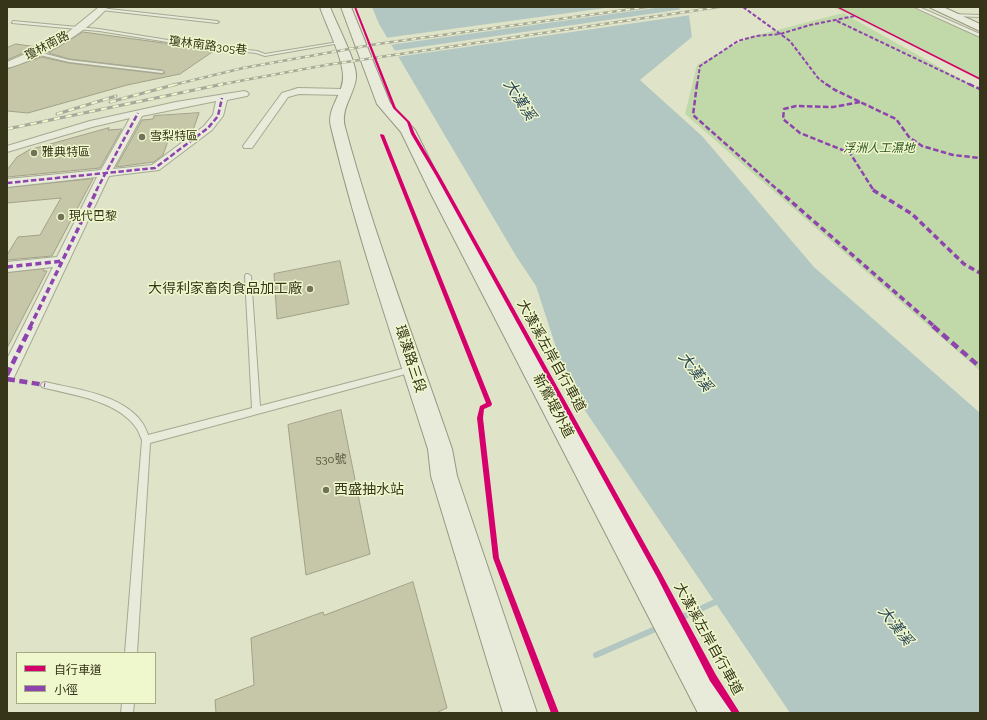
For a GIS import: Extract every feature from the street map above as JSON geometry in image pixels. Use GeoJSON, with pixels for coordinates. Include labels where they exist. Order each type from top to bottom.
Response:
{"type":"FeatureCollection","features":[{"type":"Feature","properties":{"kind":"street","name":"環漢路三段"},"geometry":{"type":"LineString","coordinates":[[324,7],[338,43],[349,65],[350,77],[336,111],[337,125],[360,210],[440,449],[444,476],[520,713]]}},
{"type":"Feature","properties":{"kind":"street","name":"新鶯堤外道"},"geometry":{"type":"LineString","coordinates":[[346,7],[384,104],[408,130],[439,194],[646,579],[716,713]]}},
{"type":"Feature","properties":{"kind":"street"},"geometry":{"type":"LineString","coordinates":[[934,7],[980,28]]}},
{"type":"Feature","properties":{"kind":"street","name":"瓊林南路"},"geometry":{"type":"LineString","coordinates":[[7,66],[64,40],[102,8]]}},
{"type":"Feature","properties":{"kind":"street"},"geometry":{"type":"LineString","coordinates":[[248,146],[285,95],[298,91],[343,92]]}},
{"type":"Feature","properties":{"kind":"street"},"geometry":{"type":"LineString","coordinates":[[7,149],[90,124],[138,113],[244,94]]}},
{"type":"Feature","properties":{"kind":"street"},"geometry":{"type":"LineString","coordinates":[[7,183],[155,168],[208,128],[218,116],[222,98]]}},
{"type":"Feature","properties":{"kind":"street"},"geometry":{"type":"LineString","coordinates":[[7,375],[105,173],[138,113]]}},
{"type":"Feature","properties":{"kind":"street"},"geometry":{"type":"LineString","coordinates":[[7,267],[63,261]]}},
{"type":"Feature","properties":{"kind":"lane"},"geometry":{"type":"LineString","coordinates":[[916,7],[980,36]]}},
{"type":"Feature","properties":{"kind":"lane"},"geometry":{"type":"LineString","coordinates":[[102,8],[217,22]]}},
{"type":"Feature","properties":{"kind":"lane"},"geometry":{"type":"LineString","coordinates":[[952,15],[980,16]]}},
{"type":"Feature","properties":{"kind":"lane","name":"瓊林南路305巷"},"geometry":{"type":"LineString","coordinates":[[14,22],[257,52],[265,55],[338,43]]}},
{"type":"Feature","properties":{"kind":"lane"},"geometry":{"type":"LineString","coordinates":[[38,53],[69,61],[162,72]]}},
{"type":"Feature","properties":{"kind":"lane"},"geometry":{"type":"LineString","coordinates":[[248,276],[256,411]]}},
{"type":"Feature","properties":{"kind":"lane"},"geometry":{"type":"LineString","coordinates":[[146,440],[413,369]]}},
{"type":"Feature","properties":{"kind":"lane"},"geometry":{"type":"LineString","coordinates":[[45,385],[102,399],[130,415],[143,429],[146,440],[131,652]]}},
{"type":"Feature","properties":{"kind":"green space"},"geometry":{"type":"Polygon","coordinates":[[[833,7],[910,7],[980,37],[980,79],[833,7]]]}},
{"type":"Feature","properties":{"kind":"green space","name":"浮洲人工濕地"},"geometry":{"type":"Polygon","coordinates":[[[843,13],[980,90],[980,371],[685,114],[697,65],[750,37],[843,13]]]}},
{"type":"Feature","properties":{"kind":"water","name":"大漢溪"},"geometry":{"type":"Polygon","coordinates":[[[372,7],[677,7],[689,15],[692,37],[640,80],[702,136],[814,267],[980,413],[980,713],[790,713],[569,387],[536,286],[516,256],[379,24],[372,7]]]}},
{"type":"Feature","properties":{"kind":"pier"},"geometry":{"type":"Polygon","coordinates":[[[613,7],[662,7],[389,45],[385,38],[613,7]]]}},
{"type":"Feature","properties":{"kind":"pier"},"geometry":{"type":"Polygon","coordinates":[[[684,9],[691,15],[396,57],[392,51],[684,9]]]}},
{"type":"Feature","properties":{"kind":"building"},"geometry":{"type":"Polygon","coordinates":[[[83,32],[215,50],[180,74],[127,85],[28,113],[7,111],[7,69],[41,57],[69,63],[162,74],[165,73],[162,70],[69,59],[49,53],[83,32]]]}},
{"type":"Feature","properties":{"kind":"building"},"geometry":{"type":"Polygon","coordinates":[[[16,44],[37,47],[7,60],[7,48],[16,44]]]}},
{"type":"Feature","properties":{"kind":"building","name":"雪梨特區"},"geometry":{"type":"Polygon","coordinates":[[[199,113],[192,133],[188,133],[183,140],[168,141],[163,155],[154,162],[116,167],[142,120],[153,119],[154,116],[199,113]]]}},
{"type":"Feature","properties":{"kind":"building","name":"雅典特區"},"geometry":{"type":"Polygon","coordinates":[[[109,128],[108,130],[122,129],[100,168],[7,177],[7,170],[17,157],[29,150],[109,128]]]}},
{"type":"Feature","properties":{"kind":"building","name":"現代巴黎"},"geometry":{"type":"Polygon","coordinates":[[[93,179],[52,256],[7,260],[7,255],[18,237],[40,235],[61,198],[7,203],[7,188],[93,179]]]}},
{"type":"Feature","properties":{"kind":"building","name":"大得利家畜肉食品加工廠"},"geometry":{"type":"Polygon","coordinates":[[[340,261],[349,304],[277,319],[274,274],[340,261]]]}},
{"type":"Feature","properties":{"kind":"building"},"geometry":{"type":"Polygon","coordinates":[[[44,269],[43,271],[47,271],[7,348],[7,273],[44,269]]]}},
{"type":"Feature","properties":{"kind":"building","name":"西盛抽水站"},"geometry":{"type":"Polygon","coordinates":[[[341,410],[370,554],[306,575],[288,425],[341,410]]]}},
{"type":"Feature","properties":{"kind":"building"},"geometry":{"type":"Polygon","coordinates":[[[413,582],[447,708],[436,713],[216,713],[215,700],[254,685],[251,638],[323,612],[324,615],[413,582]]]}},
{"type":"Feature","properties":{"kind":"waterway"},"geometry":{"type":"LineString","coordinates":[[678,619],[720,600]]}},
{"type":"Feature","properties":{"kind":"waterway"},"geometry":{"type":"LineString","coordinates":[[596,655],[660,627]]}},
{"type":"Feature","properties":{"kind":"railway"},"geometry":{"type":"LineString","coordinates":[[176,84],[243,68],[377,44],[647,7]]}},
{"type":"Feature","properties":{"kind":"railway"},"geometry":{"type":"LineString","coordinates":[[220,85],[326,65],[719,7]]}},
{"type":"Feature","properties":{"kind":"railway"},"geometry":{"type":"LineString","coordinates":[[110,102],[176,84]]}},
{"type":"Feature","properties":{"kind":"railway"},"geometry":{"type":"LineString","coordinates":[[7,129],[220,85]]}},
{"type":"Feature","properties":{"kind":"railway"},"geometry":{"type":"LineString","coordinates":[[57,114],[116,96]]}},
{"type":"Feature","properties":{"kind":"marked path"},"geometry":{"type":"LineString","coordinates":[[743,7],[790,41],[818,78],[835,90],[896,119],[909,137],[915,142],[932,150],[980,158]]}},
{"type":"Feature","properties":{"kind":"marked path"},"geometry":{"type":"LineString","coordinates":[[855,16],[810,25],[780,34],[756,36],[738,41],[700,66],[693,115],[699,122],[980,367]]}},
{"type":"Feature","properties":{"kind":"marked path"},"geometry":{"type":"LineString","coordinates":[[837,21],[905,52],[980,89]]}},
{"type":"Feature","properties":{"kind":"marked path"},"geometry":{"type":"LineString","coordinates":[[7,183],[155,168],[208,128],[218,116],[222,98]]}},
{"type":"Feature","properties":{"kind":"marked path"},"geometry":{"type":"LineString","coordinates":[[860,102],[833,107],[796,106],[784,109],[783,119],[800,133],[850,153],[873,191],[912,214],[964,264],[980,273]]}},
{"type":"Feature","properties":{"kind":"marked path"},"geometry":{"type":"LineString","coordinates":[[7,375],[105,173],[138,113]]}},
{"type":"Feature","properties":{"kind":"marked path"},"geometry":{"type":"LineString","coordinates":[[7,267],[63,261]]}},
{"type":"Feature","properties":{"kind":"marked path"},"geometry":{"type":"LineString","coordinates":[[7,379],[45,385]]}},
{"type":"Feature","properties":{"kind":"cycle path","name":"大漢溪左岸自行車道"},"geometry":{"type":"LineString","coordinates":[[355,7],[395,108],[408,122],[413,134],[438,176],[659,575],[713,678],[736,713]]}},
{"type":"Feature","properties":{"kind":"cycle path"},"geometry":{"type":"LineString","coordinates":[[837,7],[980,79]]}},
{"type":"Feature","properties":{"kind":"cycle path"},"geometry":{"type":"LineString","coordinates":[[382,135],[489,404],[482,408],[480,418],[496,558],[555,713]]}},
{"type":"Feature","properties":{"kind":"place","name":"雪梨特區"},"geometry":{"type":"Point","coordinates":[142,137]}},
{"type":"Feature","properties":{"kind":"place","name":"雅典特區"},"geometry":{"type":"Point","coordinates":[34,153]}},
{"type":"Feature","properties":{"kind":"place","name":"現代巴黎"},"geometry":{"type":"Point","coordinates":[61,217]}},
{"type":"Feature","properties":{"kind":"place","name":"大得利家畜肉食品加工廠"},"geometry":{"type":"Point","coordinates":[310,289]}},
{"type":"Feature","properties":{"kind":"place","name":"西盛抽水站"},"geometry":{"type":"Point","coordinates":[326,490]}}]}
